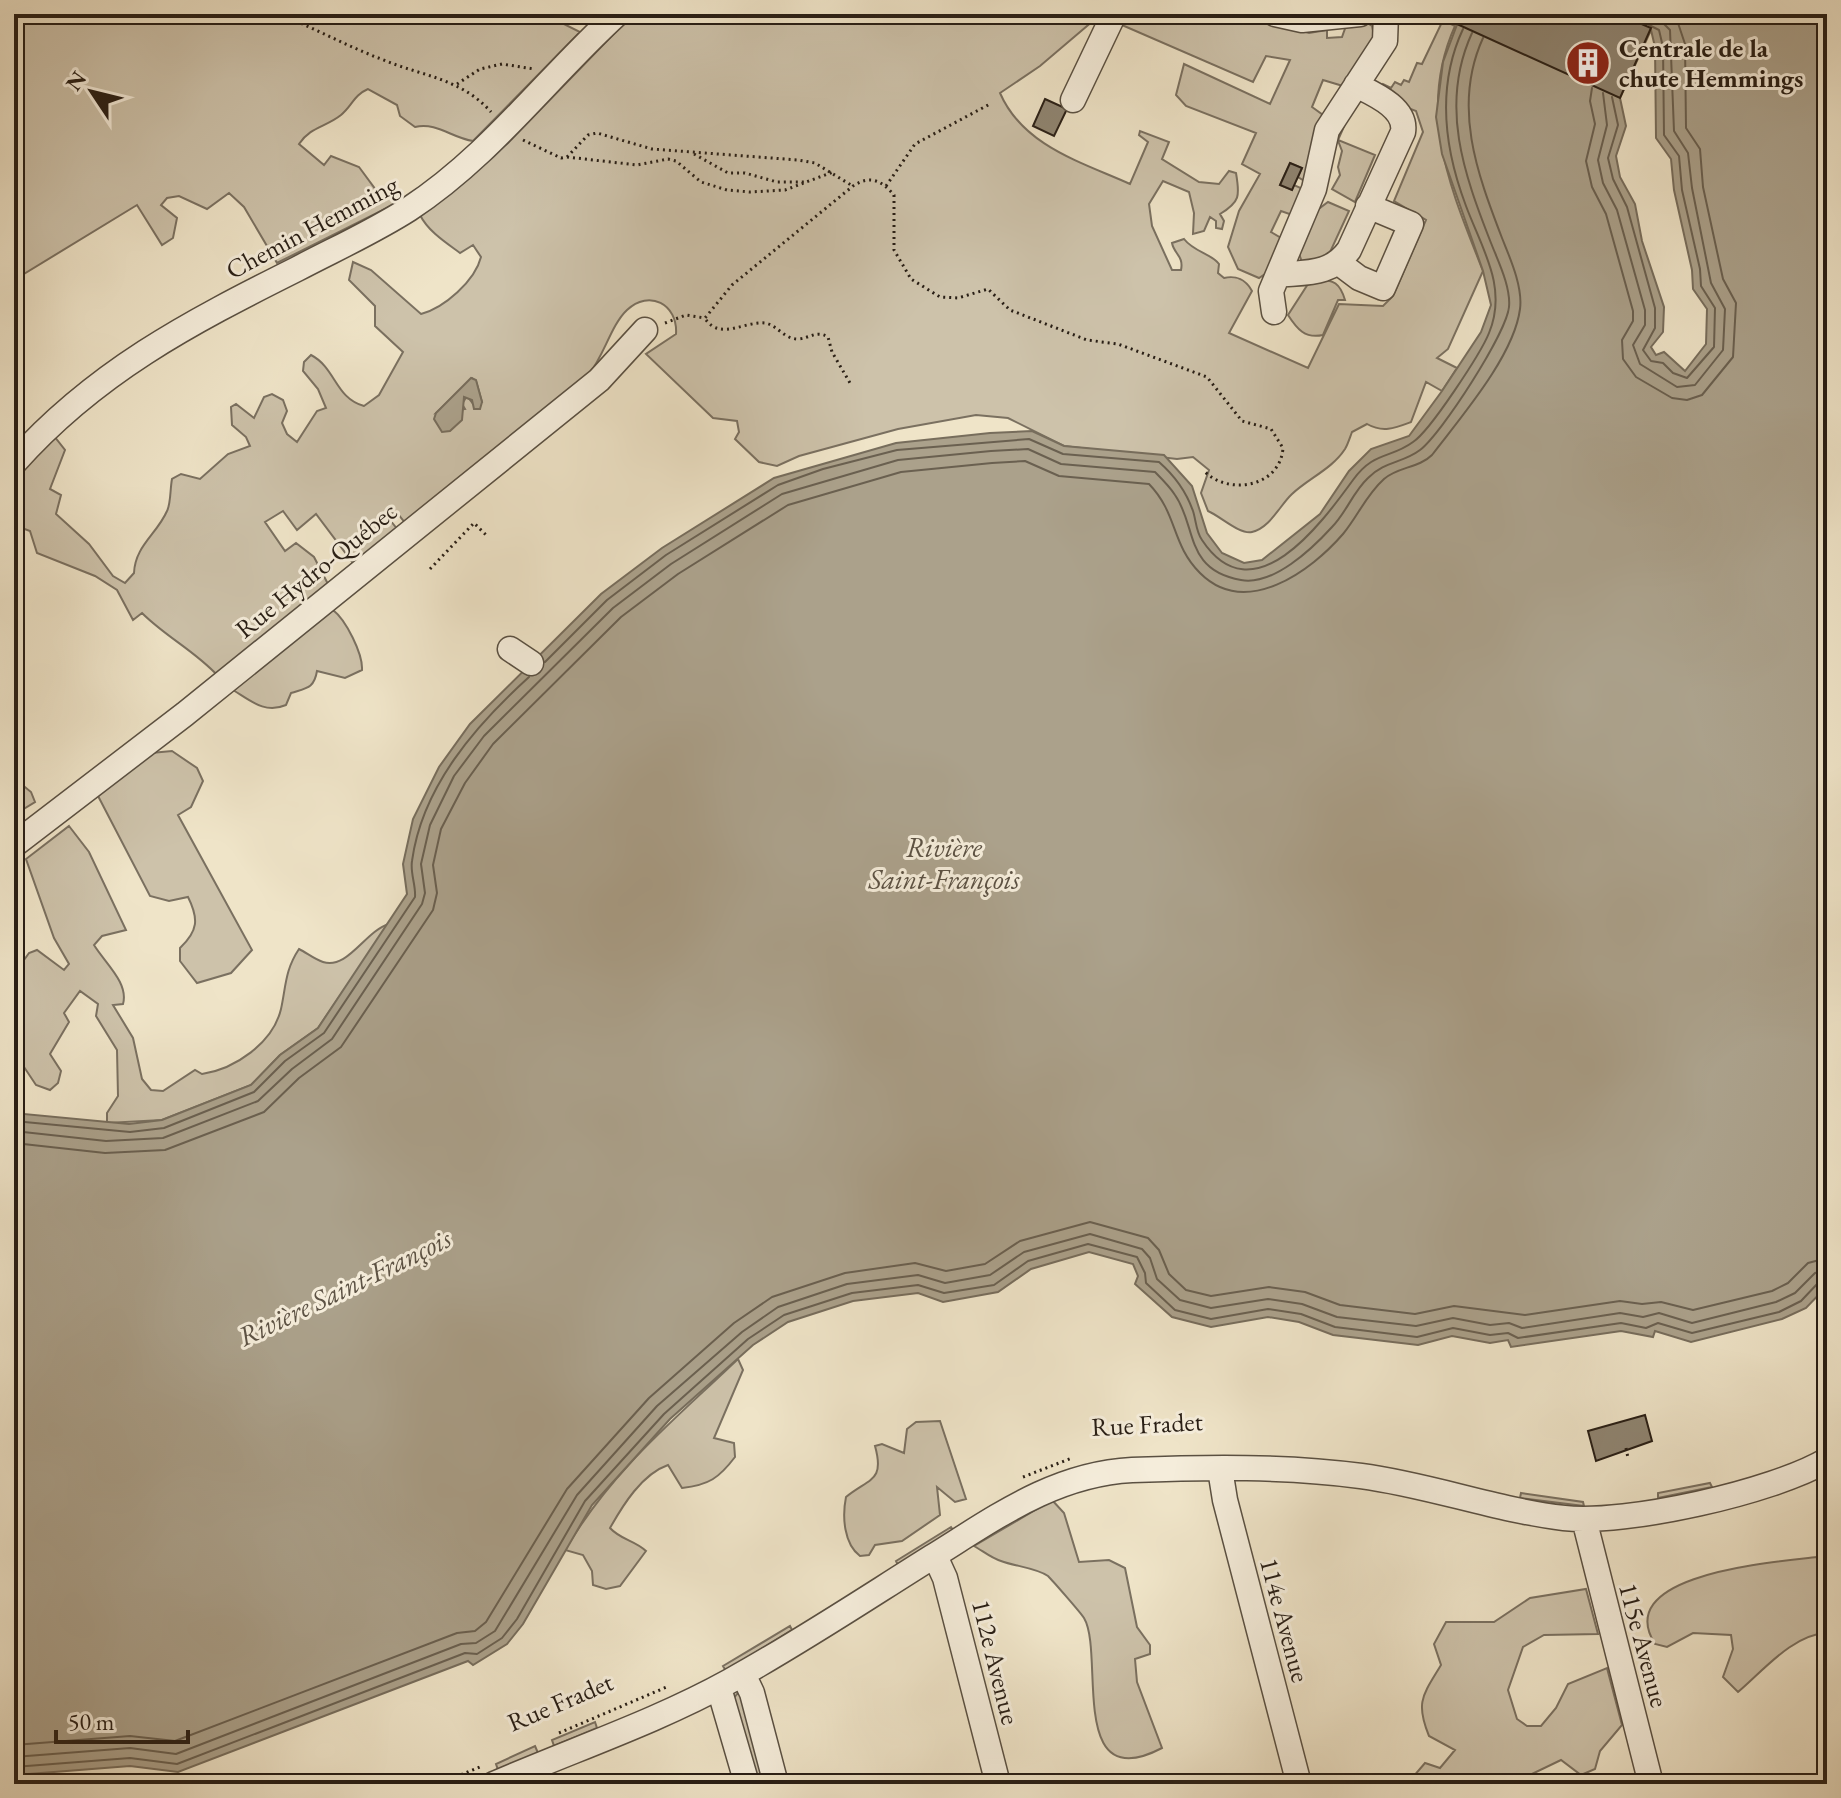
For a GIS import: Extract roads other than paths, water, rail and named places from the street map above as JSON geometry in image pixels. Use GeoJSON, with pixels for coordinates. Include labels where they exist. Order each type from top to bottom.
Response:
{"type":"FeatureCollection","features":[{"type":"Feature","properties":{"kind":"street","name":"Chemin Hemming"},"geometry":{"type":"LineString","coordinates":[[14,463],[56,418],[124,363],[187,324],[401,214],[465,169],[617,14]]}},
{"type":"Feature","properties":{"kind":"street"},"geometry":{"type":"LineString","coordinates":[[1073,100],[1114,14]]}},
{"type":"Feature","properties":{"kind":"street"},"geometry":{"type":"LineString","coordinates":[[1275,14],[1302,20],[1360,14]]}},
{"type":"Feature","properties":{"kind":"street"},"geometry":{"type":"LineString","coordinates":[[1274,312],[1271,291],[1314,189],[1327,130],[1385,41],[1386,14]]}},
{"type":"Feature","properties":{"kind":"street"},"geometry":{"type":"LineString","coordinates":[[1278,275],[1320,271],[1339,263],[1404,125],[1388,103],[1356,85]]}},
{"type":"Feature","properties":{"kind":"street"},"geometry":{"type":"LineString","coordinates":[[1339,263],[1359,278],[1383,288],[1411,224],[1368,206]]}},
{"type":"Feature","properties":{"kind":"street","name":"Rue Hydro-Québec"},"geometry":{"type":"LineString","coordinates":[[14,845],[185,714],[599,380],[645,330]]}},
{"type":"Feature","properties":{"kind":"street"},"geometry":{"type":"LineString","coordinates":[[510,649],[531,663]]}},
{"type":"Feature","properties":{"kind":"street","name":"Rue Fradet"},"geometry":{"type":"LineString","coordinates":[[494,1772],[520,1779],[719,1688],[1034,1495],[1072,1480],[1130,1470],[1294,1470],[1360,1476],[1553,1516],[1584,1519],[1643,1513],[1748,1492],[1791,1479],[1827,1460]]}},
{"type":"Feature","properties":{"kind":"street","name":"114e Avenue"},"geometry":{"type":"LineString","coordinates":[[1220,1469],[1225,1500],[1299,1784]]}},
{"type":"Feature","properties":{"kind":"street","name":"115e Avenue"},"geometry":{"type":"LineString","coordinates":[[1584,1519],[1651,1784]]}},
{"type":"Feature","properties":{"kind":"street","name":"112e Avenue"},"geometry":{"type":"LineString","coordinates":[[935,1556],[945,1578],[998,1784]]}},
{"type":"Feature","properties":{"kind":"street"},"geometry":{"type":"LineString","coordinates":[[743,1674],[752,1693],[776,1784]]}},
{"type":"Feature","properties":{"kind":"street"},"geometry":{"type":"LineString","coordinates":[[719,1688],[747,1784]]}},
{"type":"Feature","properties":{"kind":"water","name":"Rivière Saint-François"},"geometry":{"type":"Polygon","coordinates":[[[1461,14],[1827,14],[1827,1286],[1806,1308],[1782,1319],[1691,1342],[1655,1331],[1653,1337],[1621,1331],[1511,1347],[1508,1340],[1490,1343],[1452,1336],[1418,1345],[1333,1335],[1299,1322],[1268,1317],[1211,1327],[1172,1317],[1135,1284],[1138,1276],[1133,1264],[1089,1252],[1031,1269],[998,1292],[943,1302],[918,1293],[853,1301],[788,1322],[753,1345],[670,1419],[592,1505],[523,1624],[507,1644],[473,1665],[468,1661],[178,1772],[130,1766],[16,1775],[14,1778],[14,1113],[129,1124],[162,1120],[251,1085],[280,1055],[318,1028],[407,894],[403,864],[413,819],[439,767],[470,724],[601,594],[662,548],[774,478],[896,443],[1032,431],[1064,446],[1164,455],[1192,486],[1207,533],[1222,553],[1244,563],[1262,560],[1320,514],[1349,471],[1371,449],[1409,436],[1481,332],[1491,305],[1483,271],[1442,154],[1436,117],[1443,62],[1461,14]],[[1651,30],[1620,98],[1626,126],[1616,156],[1620,177],[1635,204],[1642,241],[1664,307],[1663,332],[1651,347],[1656,355],[1664,352],[1685,371],[1706,344],[1707,309],[1693,289],[1671,159],[1656,138],[1655,47],[1651,30]]]}},
{"type":"Feature","properties":{"kind":"water"},"geometry":{"type":"Polygon","coordinates":[[[471,378],[476,380],[482,402],[480,409],[474,409],[472,400],[464,397],[462,420],[450,431],[442,432],[434,419],[436,413],[471,378]]]}},
{"type":"Feature","properties":{"kind":"place","name":"Centrale de la chute Hemmings"},"geometry":{"type":"Point","coordinates":[1588,63]}}]}
